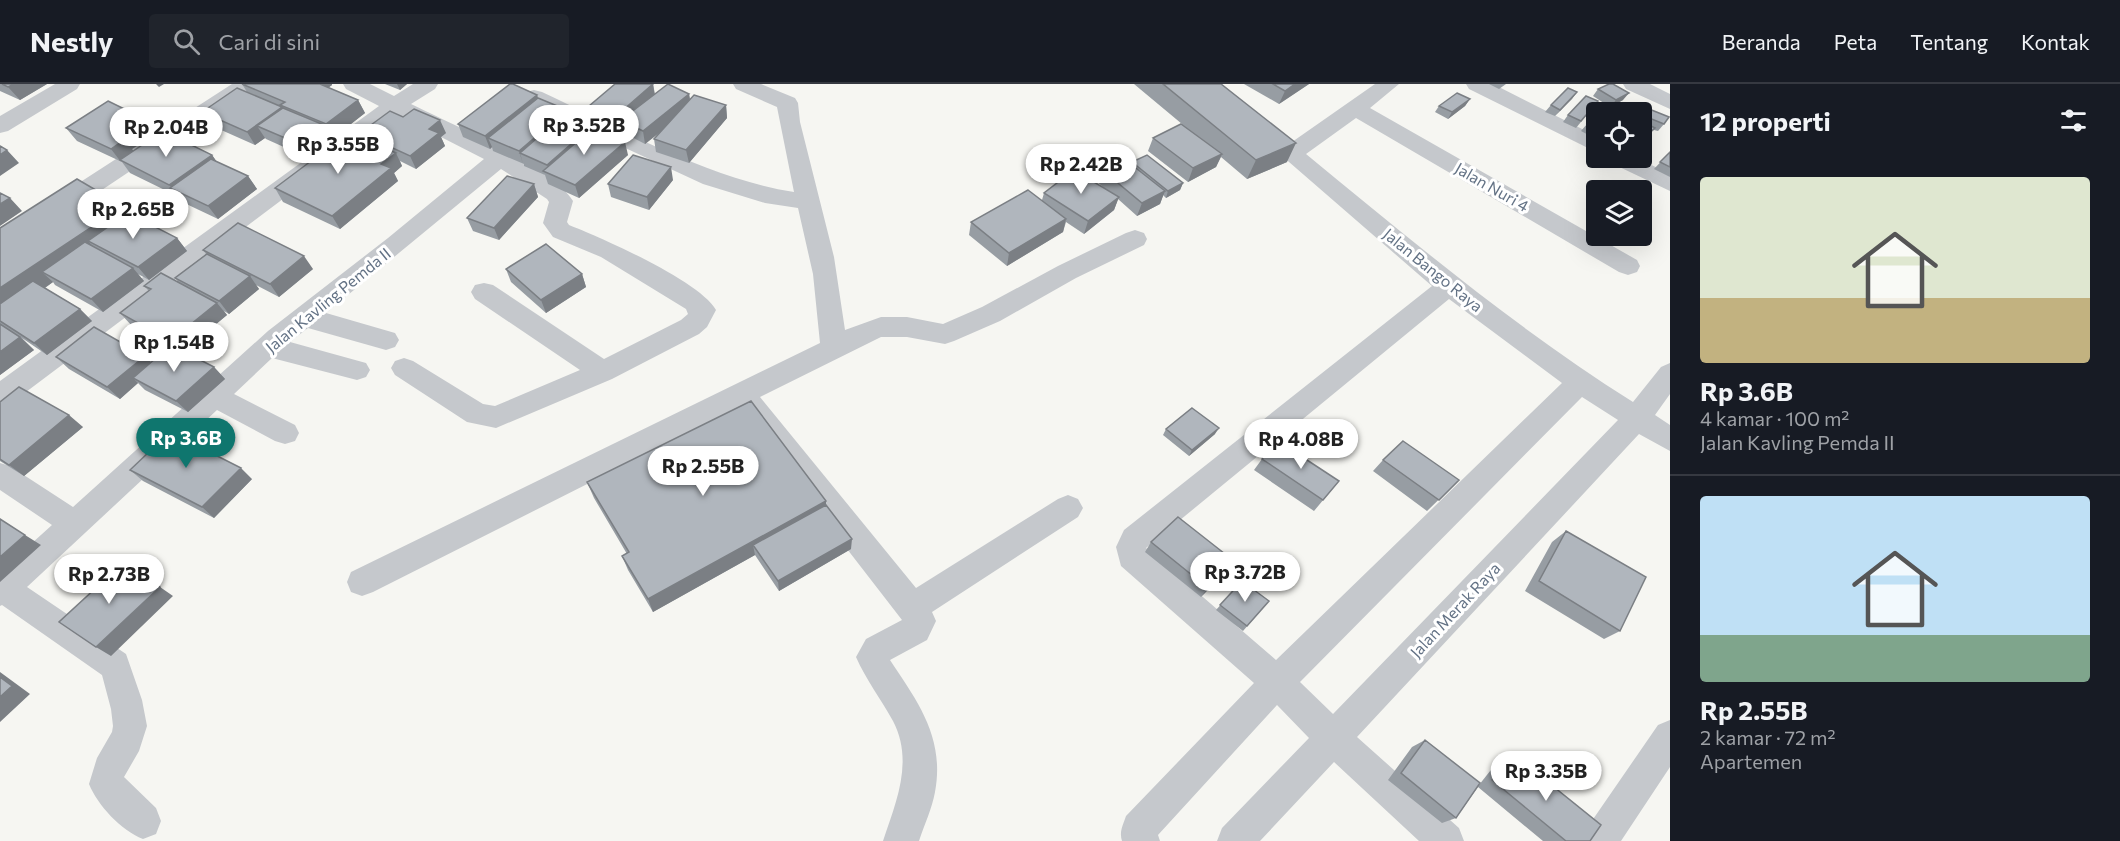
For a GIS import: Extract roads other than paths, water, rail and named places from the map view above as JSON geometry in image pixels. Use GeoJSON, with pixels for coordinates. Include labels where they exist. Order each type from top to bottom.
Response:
{"type":"FeatureCollection","features":[{"type":"Feature","properties":{"kind":"street"},"geometry":{"type":"LineString","coordinates":[[0,126],[70,84]]}},
{"type":"Feature","properties":{"kind":"street"},"geometry":{"type":"LineString","coordinates":[[0,246],[246,84]]}},
{"type":"Feature","properties":{"kind":"street"},"geometry":{"type":"LineString","coordinates":[[353,84],[396,104],[466,130],[500,158],[560,197],[555,223],[561,231],[610,251],[695,302],[703,310],[698,320],[690,327],[603,372],[491,417],[477,414],[404,368]]}},
{"type":"Feature","properties":{"kind":"street"},"geometry":{"type":"LineString","coordinates":[[0,396],[396,104],[428,84]]}},
{"type":"Feature","properties":{"kind":"street"},"geometry":{"type":"LineString","coordinates":[[743,84],[787,104],[789,122],[808,202],[823,254],[829,286],[833,348]]}},
{"type":"Feature","properties":{"kind":"street","name":"Jalan Bango Raya"},"geometry":{"type":"LineString","coordinates":[[1209,84],[1449,286],[1580,382],[1670,439]]}},
{"type":"Feature","properties":{"kind":"street"},"geometry":{"type":"LineString","coordinates":[[1292,153],[1389,84]]}},
{"type":"Feature","properties":{"kind":"street"},"geometry":{"type":"LineString","coordinates":[[1476,84],[1586,141]]}},
{"type":"Feature","properties":{"kind":"street"},"geometry":{"type":"LineString","coordinates":[[1633,84],[1670,102]]}},
{"type":"Feature","properties":{"kind":"street"},"geometry":{"type":"LineString","coordinates":[[513,94],[528,94],[711,179],[765,195],[808,202]]}},
{"type":"Feature","properties":{"kind":"street","name":"Jalan Nuri 4"},"geometry":{"type":"LineString","coordinates":[[1355,108],[1629,266]]}},
{"type":"Feature","properties":{"kind":"street","name":"Jalan Kavling Pemda II"},"geometry":{"type":"LineString","coordinates":[[2,591],[268,347],[500,158]]}},
{"type":"Feature","properties":{"kind":"street"},"geometry":{"type":"LineString","coordinates":[[1639,168],[1670,183]]}},
{"type":"Feature","properties":{"kind":"street"},"geometry":{"type":"LineString","coordinates":[[362,582],[743,395],[867,331],[881,327],[907,327],[945,334],[991,314],[1135,238]]}},
{"type":"Feature","properties":{"kind":"street"},"geometry":{"type":"LineString","coordinates":[[1446,841],[1326,731],[1284,689],[1132,556],[1131,547],[1135,539],[1449,286]]}},
{"type":"Feature","properties":{"kind":"street"},"geometry":{"type":"LineString","coordinates":[[484,292],[603,372]]}},
{"type":"Feature","properties":{"kind":"street"},"geometry":{"type":"LineString","coordinates":[[304,317],[386,340]]}},
{"type":"Feature","properties":{"kind":"street"},"geometry":{"type":"LineString","coordinates":[[268,347],[357,370]]}},
{"type":"Feature","properties":{"kind":"street","name":"Jalan Merak Raya"},"geometry":{"type":"LineString","coordinates":[[1235,841],[1326,731],[1637,418],[1670,374]]}},
{"type":"Feature","properties":{"kind":"street"},"geometry":{"type":"LineString","coordinates":[[1142,841],[1139,838],[1139,829],[1284,689],[1580,382]]}},
{"type":"Feature","properties":{"kind":"street"},"geometry":{"type":"LineString","coordinates":[[743,395],[913,607],[920,621],[916,629],[877,650],[872,657],[905,709],[914,728],[918,747],[919,777],[916,800],[901,841]]}},
{"type":"Feature","properties":{"kind":"street"},"geometry":{"type":"LineString","coordinates":[[214,396],[285,433]]}},
{"type":"Feature","properties":{"kind":"street"},"geometry":{"type":"LineString","coordinates":[[0,475],[75,524]]}},
{"type":"Feature","properties":{"kind":"street"},"geometry":{"type":"LineString","coordinates":[[913,607],[1068,508]]}},
{"type":"Feature","properties":{"kind":"street"},"geometry":{"type":"LineString","coordinates":[[2,591],[115,665],[124,701],[129,708],[131,725],[126,741],[108,774],[106,784],[143,821]]}},
{"type":"Feature","properties":{"kind":"street"},"geometry":{"type":"LineString","coordinates":[[1600,841],[1670,737]]}}]}
